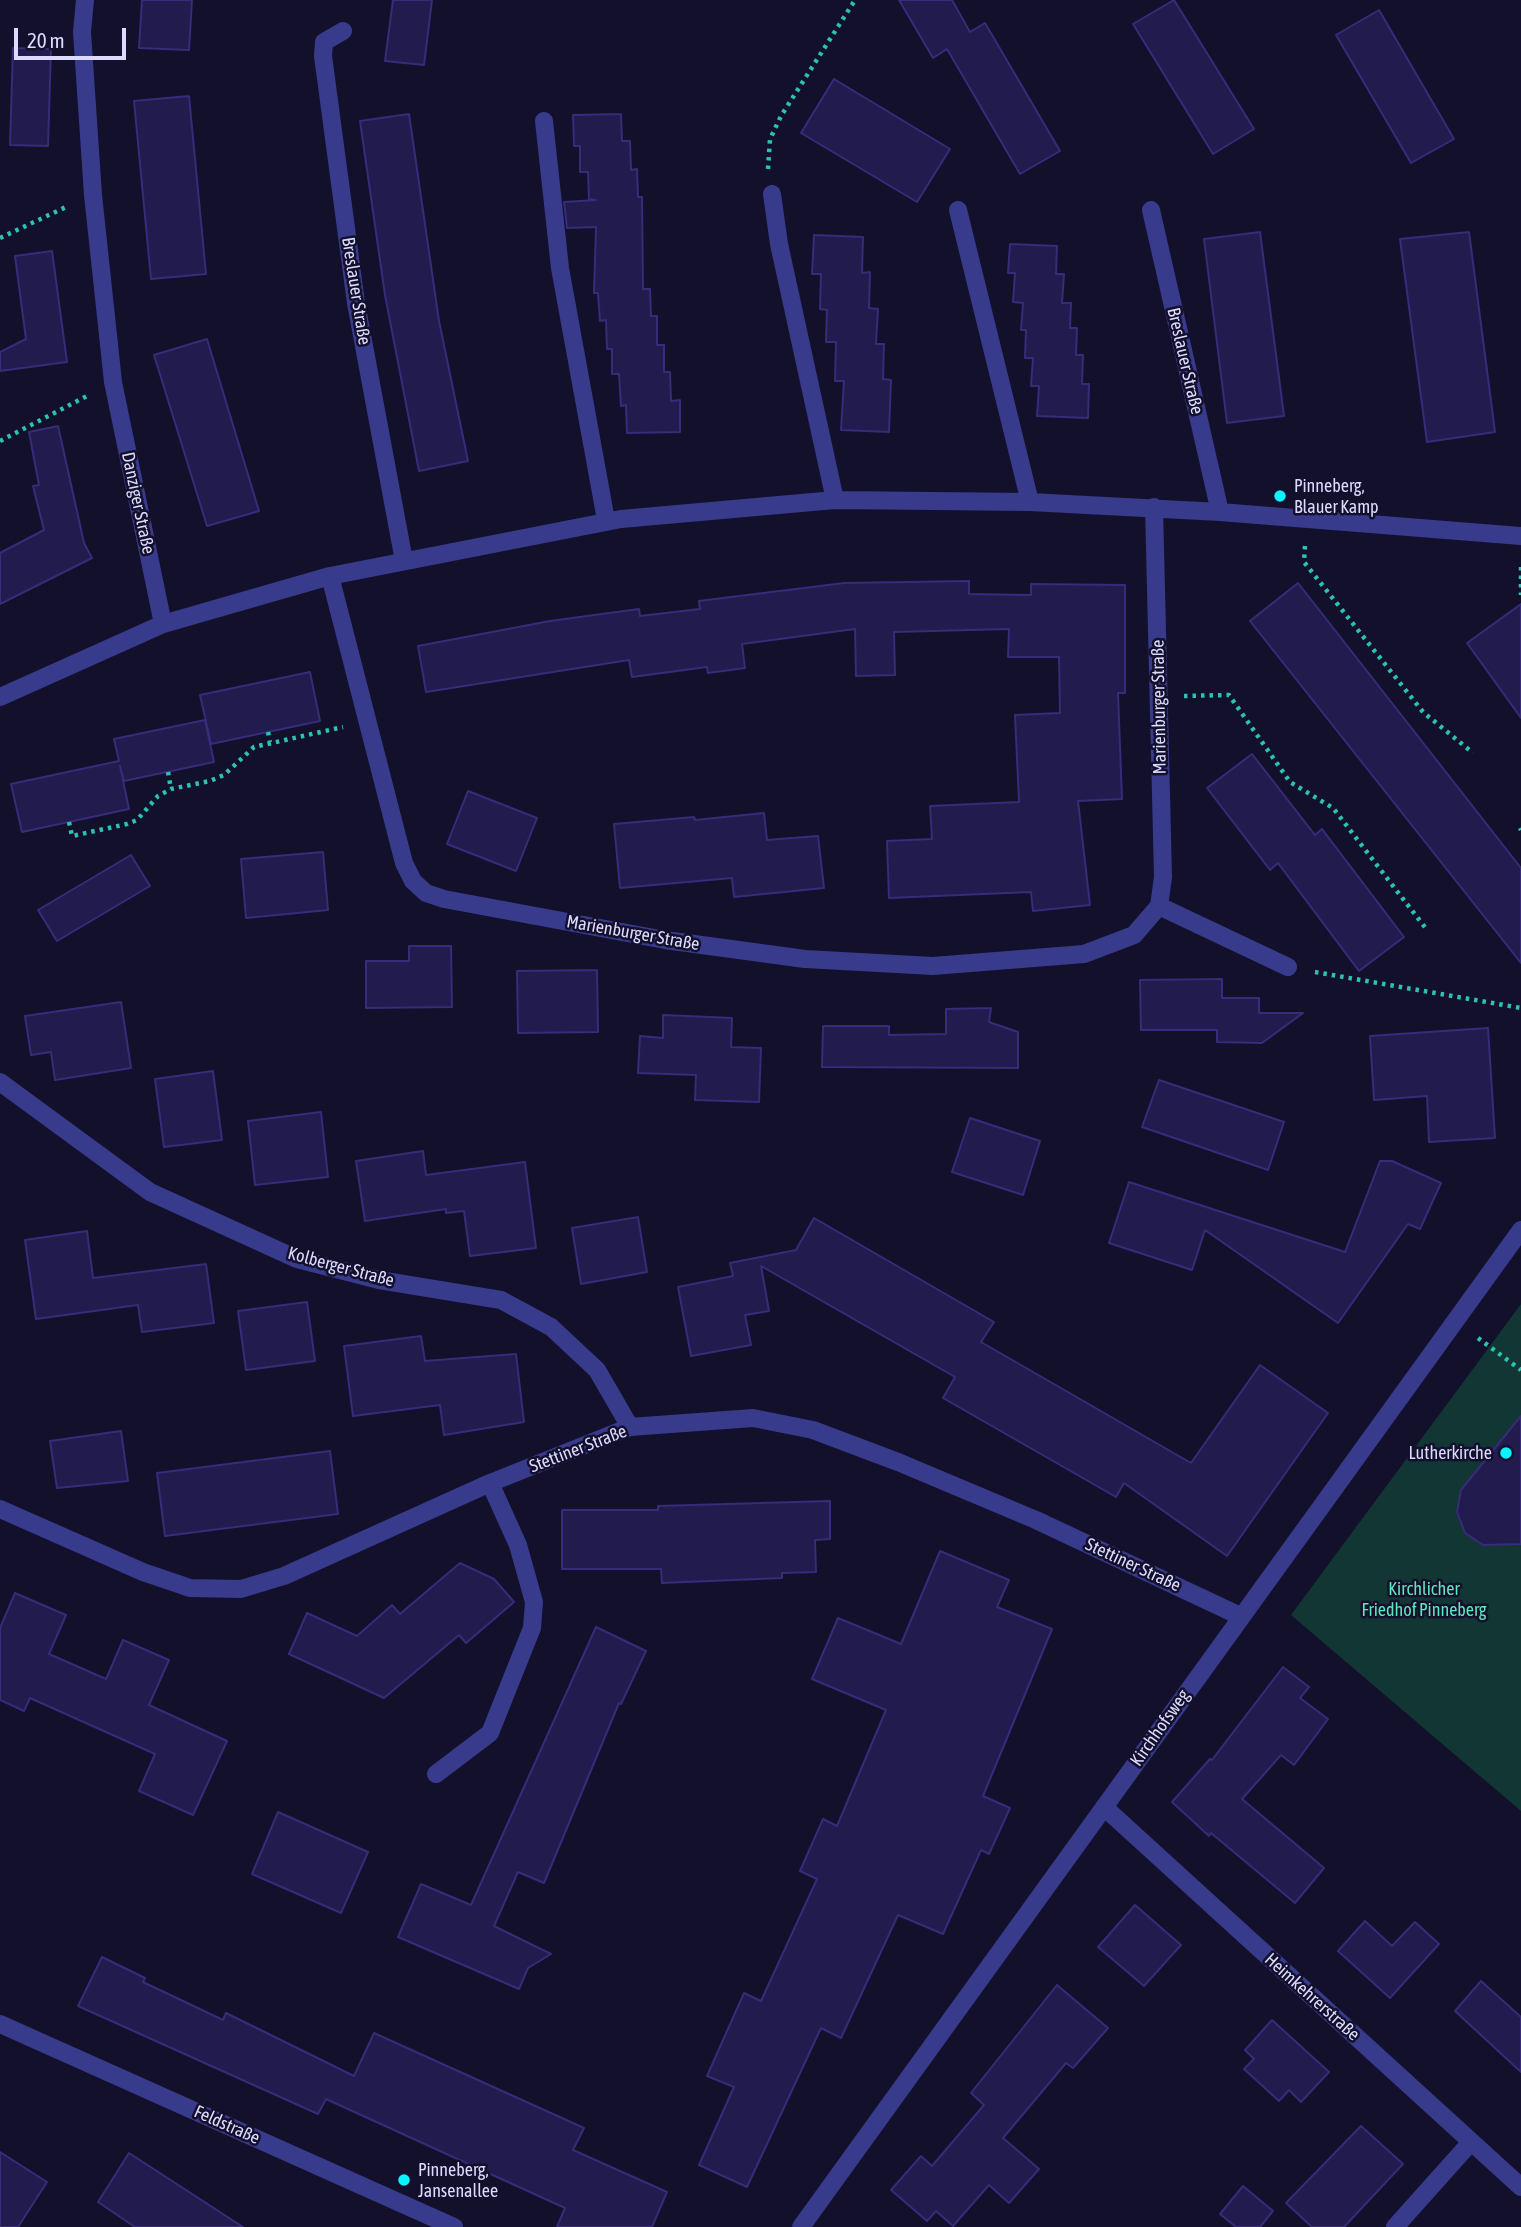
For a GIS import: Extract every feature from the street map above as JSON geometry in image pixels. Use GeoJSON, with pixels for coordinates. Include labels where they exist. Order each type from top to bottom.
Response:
{"type":"FeatureCollection","features":[{"type":"Feature","properties":{"kind":"street","name":"Danziger Straße"},"geometry":{"type":"LineString","coordinates":[[85,0],[82,32],[93,195],[113,382],[163,624]]}},
{"type":"Feature","properties":{"kind":"street","name":"Breslauer Straße"},"geometry":{"type":"LineString","coordinates":[[343,31],[324,42],[323,56],[356,303],[404,561]]}},
{"type":"Feature","properties":{"kind":"street"},"geometry":{"type":"LineString","coordinates":[[544,121],[560,268],[606,520]]}},
{"type":"Feature","properties":{"kind":"street"},"geometry":{"type":"LineString","coordinates":[[772,194],[779,244],[835,500]]}},
{"type":"Feature","properties":{"kind":"street","name":"Breslauer Straße"},"geometry":{"type":"LineString","coordinates":[[1151,209],[1220,512]]}},
{"type":"Feature","properties":{"kind":"street"},"geometry":{"type":"LineString","coordinates":[[958,210],[1030,502]]}},
{"type":"Feature","properties":{"kind":"street"},"geometry":{"type":"LineString","coordinates":[[0,697],[163,624],[330,576],[606,520],[835,500],[1030,502],[1154,507],[1521,536]]}},
{"type":"Feature","properties":{"kind":"street","name":"Marienburger Straße"},"geometry":{"type":"LineString","coordinates":[[330,576],[404,863],[413,881],[426,893],[444,900],[716,947],[805,959],[933,966],[1084,954],[1134,935],[1159,906],[1163,877],[1154,507]]}},
{"type":"Feature","properties":{"kind":"street"},"geometry":{"type":"LineString","coordinates":[[1159,906],[1289,967]]}},
{"type":"Feature","properties":{"kind":"street","name":"Kolberger Straße"},"geometry":{"type":"LineString","coordinates":[[0,1082],[150,1192],[297,1259],[379,1280],[501,1300],[551,1327],[597,1370],[630,1427]]}},
{"type":"Feature","properties":{"kind":"street","name":"Kirchhofsweg"},"geometry":{"type":"LineString","coordinates":[[801,2227],[1521,1230]]}},
{"type":"Feature","properties":{"kind":"street","name":"Stettiner Straße"},"geometry":{"type":"LineString","coordinates":[[0,1509],[143,1572],[190,1588],[241,1589],[296,1571],[490,1483],[630,1427],[753,1418],[813,1430],[1036,1520],[1240,1616]]}},
{"type":"Feature","properties":{"kind":"street"},"geometry":{"type":"LineString","coordinates":[[436,1774],[490,1733],[532,1628],[534,1602],[518,1545],[490,1483]]}},
{"type":"Feature","properties":{"kind":"street","name":"Heimkehrerstraße"},"geometry":{"type":"LineString","coordinates":[[1104,1807],[1521,2187]]}},
{"type":"Feature","properties":{"kind":"street","name":"Feldstraße"},"geometry":{"type":"LineString","coordinates":[[0,2024],[454,2227]]}},
{"type":"Feature","properties":{"kind":"street"},"geometry":{"type":"LineString","coordinates":[[1395,2227],[1471,2142]]}},
{"type":"Feature","properties":{"kind":"path"},"geometry":{"type":"LineString","coordinates":[[772,194],[767,163],[770,139],[780,116],[855,0]]}},
{"type":"Feature","properties":{"kind":"path"},"geometry":{"type":"LineString","coordinates":[[0,239],[93,195]]}},
{"type":"Feature","properties":{"kind":"path"},"geometry":{"type":"LineString","coordinates":[[0,441],[113,382]]}},
{"type":"Feature","properties":{"kind":"path"},"geometry":{"type":"LineString","coordinates":[[1307,519],[1304,562],[1423,712],[1473,753]]}},
{"type":"Feature","properties":{"kind":"path"},"geometry":{"type":"LineString","coordinates":[[1521,567],[1521,595]]}},
{"type":"Feature","properties":{"kind":"path"},"geometry":{"type":"LineString","coordinates":[[1158,697],[1229,695],[1290,782],[1333,808],[1427,930]]}},
{"type":"Feature","properties":{"kind":"path"},"geometry":{"type":"LineString","coordinates":[[69,822],[72,836],[127,824],[137,820],[158,796],[171,789],[217,778],[231,768],[242,755],[270,742],[368,722]]}},
{"type":"Feature","properties":{"kind":"path"},"geometry":{"type":"LineString","coordinates":[[268,732],[270,742]]}},
{"type":"Feature","properties":{"kind":"path"},"geometry":{"type":"LineString","coordinates":[[168,772],[171,789]]}},
{"type":"Feature","properties":{"kind":"path"},"geometry":{"type":"LineString","coordinates":[[1289,967],[1521,1008]]}},
{"type":"Feature","properties":{"kind":"path"},"geometry":{"type":"LineString","coordinates":[[1455,1320],[1521,1370]]}},
{"type":"Feature","properties":{"kind":"green space","name":"Kirchlicher Friedhof Pinneberg"},"geometry":{"type":"Polygon","coordinates":[[[1521,1304],[1521,1811],[1291,1615],[1521,1304]]]}},
{"type":"Feature","properties":{"kind":"building"},"geometry":{"type":"Polygon","coordinates":[[[142,0],[192,0],[189,50],[139,48],[142,0]]]}},
{"type":"Feature","properties":{"kind":"building"},"geometry":{"type":"Polygon","coordinates":[[[393,0],[432,0],[424,65],[385,61],[393,0]]]}},
{"type":"Feature","properties":{"kind":"building"},"geometry":{"type":"Polygon","coordinates":[[[899,0],[952,0],[970,32],[985,23],[1060,151],[1020,174],[947,49],[933,58],[899,0]]]}},
{"type":"Feature","properties":{"kind":"building"},"geometry":{"type":"Polygon","coordinates":[[[1174,0],[1254,129],[1213,154],[1133,24],[1174,0]]]}},
{"type":"Feature","properties":{"kind":"building"},"geometry":{"type":"Polygon","coordinates":[[[1379,10],[1454,139],[1411,163],[1336,35],[1379,10]]]}},
{"type":"Feature","properties":{"kind":"building"},"geometry":{"type":"Polygon","coordinates":[[[13,48],[51,49],[48,146],[10,145],[13,48]]]}},
{"type":"Feature","properties":{"kind":"building"},"geometry":{"type":"Polygon","coordinates":[[[834,79],[950,149],[917,202],[801,133],[834,79]]]}},
{"type":"Feature","properties":{"kind":"building"},"geometry":{"type":"Polygon","coordinates":[[[189,96],[206,274],[151,279],[134,101],[189,96]]]}},
{"type":"Feature","properties":{"kind":"building"},"geometry":{"type":"Polygon","coordinates":[[[409,114],[439,321],[468,461],[419,471],[385,295],[360,121],[409,114]]]}},
{"type":"Feature","properties":{"kind":"building"},"geometry":{"type":"Polygon","coordinates":[[[621,114],[622,141],[630,141],[631,170],[637,169],[638,197],[642,197],[643,289],[650,289],[651,316],[657,316],[657,345],[664,345],[664,372],[670,372],[671,401],[680,400],[680,432],[627,433],[626,405],[621,406],[619,374],[612,374],[612,349],[607,349],[606,320],[600,321],[598,293],[594,293],[596,227],[567,228],[564,202],[596,200],[589,199],[588,172],[580,172],[580,146],[574,146],[573,115],[621,114]]]}},
{"type":"Feature","properties":{"kind":"building"},"geometry":{"type":"Polygon","coordinates":[[[1260,232],[1284,416],[1227,423],[1204,239],[1260,232]]]}},
{"type":"Feature","properties":{"kind":"building"},"geometry":{"type":"Polygon","coordinates":[[[1469,232],[1495,432],[1427,442],[1400,239],[1469,232]]]}},
{"type":"Feature","properties":{"kind":"building"},"geometry":{"type":"Polygon","coordinates":[[[814,235],[863,237],[862,273],[870,272],[869,308],[878,309],[876,344],[884,344],[883,379],[891,380],[889,432],[841,430],[844,381],[835,381],[836,342],[826,342],[827,310],[820,309],[821,274],[812,274],[814,235]]]}},
{"type":"Feature","properties":{"kind":"building"},"geometry":{"type":"Polygon","coordinates":[[[1010,244],[1057,246],[1056,274],[1064,274],[1062,303],[1071,303],[1070,328],[1077,328],[1076,355],[1083,355],[1082,384],[1089,384],[1088,418],[1037,416],[1039,386],[1031,386],[1033,358],[1025,358],[1026,330],[1021,330],[1023,303],[1013,302],[1015,273],[1008,273],[1010,244]]]}},
{"type":"Feature","properties":{"kind":"building"},"geometry":{"type":"Polygon","coordinates":[[[52,251],[67,362],[0,371],[0,352],[26,339],[15,256],[52,251]]]}},
{"type":"Feature","properties":{"kind":"building"},"geometry":{"type":"Polygon","coordinates":[[[207,339],[259,511],[207,526],[154,355],[207,339]]]}},
{"type":"Feature","properties":{"kind":"building"},"geometry":{"type":"Polygon","coordinates":[[[58,426],[84,543],[92,558],[0,604],[0,553],[44,530],[33,486],[39,485],[29,432],[58,426]]]}},
{"type":"Feature","properties":{"kind":"building"},"geometry":{"type":"Polygon","coordinates":[[[969,581],[969,594],[1031,595],[1031,584],[1125,585],[1125,693],[1118,693],[1122,799],[1078,801],[1090,905],[1033,911],[1031,892],[889,898],[887,841],[932,839],[930,806],[1019,802],[1015,715],[1060,713],[1059,657],[1008,657],[1009,629],[894,632],[895,675],[856,676],[855,629],[742,644],[745,668],[708,673],[707,667],[632,677],[629,660],[426,692],[418,646],[550,621],[639,609],[640,616],[700,609],[699,601],[844,583],[969,581]]]}},
{"type":"Feature","properties":{"kind":"building"},"geometry":{"type":"Polygon","coordinates":[[[1298,583],[1521,868],[1521,963],[1250,621],[1298,583]]]}},
{"type":"Feature","properties":{"kind":"building"},"geometry":{"type":"Polygon","coordinates":[[[1521,604],[1521,718],[1467,643],[1521,604]]]}},
{"type":"Feature","properties":{"kind":"building"},"geometry":{"type":"Polygon","coordinates":[[[310,672],[320,721],[211,744],[200,695],[310,672]]]}},
{"type":"Feature","properties":{"kind":"building"},"geometry":{"type":"Polygon","coordinates":[[[205,720],[214,762],[124,781],[120,766],[129,809],[22,832],[11,784],[119,761],[114,739],[205,720]]]}},
{"type":"Feature","properties":{"kind":"building"},"geometry":{"type":"Polygon","coordinates":[[[1252,754],[1315,835],[1322,829],[1404,937],[1359,971],[1278,863],[1270,870],[1207,788],[1252,754]]]}},
{"type":"Feature","properties":{"kind":"building"},"geometry":{"type":"Polygon","coordinates":[[[468,791],[537,818],[516,871],[447,844],[468,791]]]}},
{"type":"Feature","properties":{"kind":"building"},"geometry":{"type":"Polygon","coordinates":[[[764,813],[767,840],[818,836],[824,888],[734,897],[732,878],[620,888],[614,824],[764,813]]]}},
{"type":"Feature","properties":{"kind":"building"},"geometry":{"type":"Polygon","coordinates":[[[323,852],[328,910],[246,918],[241,859],[323,852]]]}},
{"type":"Feature","properties":{"kind":"building"},"geometry":{"type":"Polygon","coordinates":[[[131,855],[150,886],[57,941],[38,910],[131,855]]]}},
{"type":"Feature","properties":{"kind":"building"},"geometry":{"type":"Polygon","coordinates":[[[409,946],[451,946],[452,1007],[366,1008],[366,961],[409,961],[409,946]]]}},
{"type":"Feature","properties":{"kind":"building"},"geometry":{"type":"Polygon","coordinates":[[[597,970],[598,1032],[518,1033],[517,971],[597,970]]]}},
{"type":"Feature","properties":{"kind":"building"},"geometry":{"type":"Polygon","coordinates":[[[1222,979],[1222,998],[1259,998],[1259,1013],[1303,1013],[1262,1043],[1217,1042],[1217,1030],[1141,1030],[1140,980],[1222,979]]]}},
{"type":"Feature","properties":{"kind":"building"},"geometry":{"type":"Polygon","coordinates":[[[121,1002],[131,1068],[55,1080],[51,1052],[31,1055],[25,1016],[121,1002]]]}},
{"type":"Feature","properties":{"kind":"building"},"geometry":{"type":"Polygon","coordinates":[[[991,1008],[989,1022],[1018,1032],[1018,1068],[822,1067],[823,1026],[889,1026],[889,1035],[946,1034],[946,1009],[991,1008]]]}},
{"type":"Feature","properties":{"kind":"building"},"geometry":{"type":"Polygon","coordinates":[[[663,1015],[732,1018],[731,1047],[761,1048],[759,1102],[695,1100],[696,1075],[638,1073],[640,1036],[663,1038],[663,1015]]]}},
{"type":"Feature","properties":{"kind":"building"},"geometry":{"type":"Polygon","coordinates":[[[1488,1028],[1495,1138],[1429,1142],[1427,1096],[1374,1100],[1370,1036],[1488,1028]]]}},
{"type":"Feature","properties":{"kind":"building"},"geometry":{"type":"Polygon","coordinates":[[[213,1071],[222,1140],[164,1147],[155,1079],[213,1071]]]}},
{"type":"Feature","properties":{"kind":"building"},"geometry":{"type":"Polygon","coordinates":[[[1159,1080],[1284,1122],[1268,1170],[1142,1127],[1159,1080]]]}},
{"type":"Feature","properties":{"kind":"building"},"geometry":{"type":"Polygon","coordinates":[[[321,1112],[328,1177],[255,1185],[248,1121],[321,1112]]]}},
{"type":"Feature","properties":{"kind":"building"},"geometry":{"type":"Polygon","coordinates":[[[970,1118],[1040,1141],[1023,1195],[952,1172],[970,1118]]]}},
{"type":"Feature","properties":{"kind":"building"},"geometry":{"type":"Polygon","coordinates":[[[423,1151],[426,1175],[525,1162],[536,1248],[470,1256],[464,1211],[446,1213],[446,1209],[365,1221],[356,1161],[423,1151]]]}},
{"type":"Feature","properties":{"kind":"building"},"geometry":{"type":"Polygon","coordinates":[[[1380,1161],[1392,1161],[1441,1183],[1420,1229],[1408,1224],[1338,1323],[1205,1230],[1192,1270],[1109,1243],[1129,1182],[1345,1252],[1380,1161]]]}},
{"type":"Feature","properties":{"kind":"building"},"geometry":{"type":"Polygon","coordinates":[[[638,1217],[647,1272],[581,1284],[572,1228],[638,1217]]]}},
{"type":"Feature","properties":{"kind":"building"},"geometry":{"type":"Polygon","coordinates":[[[814,1218],[994,1322],[981,1342],[1191,1463],[1260,1365],[1328,1413],[1227,1556],[1124,1483],[1116,1497],[943,1398],[955,1377],[761,1266],[769,1311],[745,1315],[751,1345],[691,1356],[678,1287],[733,1276],[730,1263],[796,1250],[814,1218]]]}},
{"type":"Feature","properties":{"kind":"building"},"geometry":{"type":"Polygon","coordinates":[[[87,1231],[93,1278],[206,1264],[214,1323],[142,1332],[138,1305],[36,1319],[25,1240],[87,1231]]]}},
{"type":"Feature","properties":{"kind":"building"},"geometry":{"type":"Polygon","coordinates":[[[307,1302],[315,1361],[246,1370],[238,1311],[307,1302]]]}},
{"type":"Feature","properties":{"kind":"building"},"geometry":{"type":"Polygon","coordinates":[[[421,1336],[425,1361],[516,1354],[524,1422],[444,1435],[440,1405],[353,1416],[344,1346],[421,1336]]]}},
{"type":"Feature","properties":{"kind":"building","name":"Lutherkirche"},"geometry":{"type":"Polygon","coordinates":[[[1521,1416],[1521,1544],[1483,1545],[1465,1533],[1457,1512],[1461,1490],[1521,1416]]]}},
{"type":"Feature","properties":{"kind":"building"},"geometry":{"type":"Polygon","coordinates":[[[121,1431],[128,1481],[57,1488],[50,1441],[121,1431]]]}},
{"type":"Feature","properties":{"kind":"building"},"geometry":{"type":"Polygon","coordinates":[[[330,1451],[338,1514],[165,1536],[157,1473],[330,1451]]]}},
{"type":"Feature","properties":{"kind":"building"},"geometry":{"type":"Polygon","coordinates":[[[830,1501],[830,1539],[815,1540],[816,1572],[782,1573],[782,1578],[662,1583],[661,1569],[562,1569],[562,1510],[658,1510],[658,1506],[830,1501]]]}},
{"type":"Feature","properties":{"kind":"building"},"geometry":{"type":"Polygon","coordinates":[[[940,1551],[1009,1580],[997,1607],[1052,1629],[983,1796],[1010,1808],[989,1854],[981,1850],[943,1934],[898,1915],[841,2038],[821,2028],[747,2187],[699,2165],[734,2087],[707,2076],[744,1993],[761,2001],[817,1879],[800,1871],[823,1819],[837,1826],[886,1710],[812,1679],[838,1618],[901,1644],[940,1551]]]}},
{"type":"Feature","properties":{"kind":"building"},"geometry":{"type":"Polygon","coordinates":[[[460,1563],[494,1579],[514,1602],[466,1643],[459,1635],[384,1698],[289,1654],[307,1613],[357,1636],[392,1605],[400,1614],[460,1563]]]}},
{"type":"Feature","properties":{"kind":"building"},"geometry":{"type":"Polygon","coordinates":[[[15,1593],[66,1615],[49,1654],[106,1679],[123,1640],[169,1660],[149,1705],[227,1741],[193,1815],[139,1791],[155,1754],[30,1698],[24,1711],[0,1700],[0,1628],[15,1593]]]}},
{"type":"Feature","properties":{"kind":"building"},"geometry":{"type":"Polygon","coordinates":[[[596,1627],[646,1651],[621,1704],[619,1703],[544,1883],[518,1872],[494,1926],[551,1954],[528,1968],[519,1989],[398,1937],[421,1884],[471,1905],[596,1627]]]}},
{"type":"Feature","properties":{"kind":"building"},"geometry":{"type":"Polygon","coordinates":[[[1283,1667],[1309,1687],[1300,1698],[1328,1719],[1294,1765],[1281,1755],[1242,1799],[1324,1868],[1295,1903],[1211,1833],[1209,1836],[1172,1802],[1210,1759],[1212,1760],[1283,1667]]]}},
{"type":"Feature","properties":{"kind":"building"},"geometry":{"type":"Polygon","coordinates":[[[278,1812],[368,1852],[341,1913],[252,1874],[278,1812]]]}},
{"type":"Feature","properties":{"kind":"building"},"geometry":{"type":"Polygon","coordinates":[[[1135,1905],[1181,1945],[1144,1986],[1098,1947],[1135,1905]]]}},
{"type":"Feature","properties":{"kind":"building"},"geometry":{"type":"Polygon","coordinates":[[[1365,1921],[1392,1946],[1415,1922],[1439,1944],[1390,1998],[1338,1951],[1365,1921]]]}},
{"type":"Feature","properties":{"kind":"building"},"geometry":{"type":"Polygon","coordinates":[[[102,1957],[145,1978],[143,1982],[223,2020],[226,2013],[354,2076],[374,2033],[584,2128],[573,2150],[667,2192],[652,2227],[557,2227],[565,2208],[326,2099],[318,2114],[78,2006],[102,1957]]]}},
{"type":"Feature","properties":{"kind":"building"},"geometry":{"type":"Polygon","coordinates":[[[1481,1981],[1521,2017],[1521,2072],[1455,2011],[1481,1981]]]}},
{"type":"Feature","properties":{"kind":"building"},"geometry":{"type":"Polygon","coordinates":[[[1057,1985],[1108,2028],[1073,2068],[1066,2063],[1003,2138],[1039,2169],[1009,2203],[989,2185],[953,2226],[936,2211],[927,2221],[891,2190],[921,2156],[932,2166],[984,2105],[971,2093],[1057,1985]]]}},
{"type":"Feature","properties":{"kind":"building"},"geometry":{"type":"Polygon","coordinates":[[[1272,2020],[1329,2072],[1301,2102],[1289,2090],[1279,2101],[1244,2069],[1254,2059],[1245,2050],[1272,2020]]]}},
{"type":"Feature","properties":{"kind":"building"},"geometry":{"type":"Polygon","coordinates":[[[1361,2126],[1403,2164],[1344,2227],[1312,2227],[1286,2203],[1361,2126]]]}},
{"type":"Feature","properties":{"kind":"building"},"geometry":{"type":"Polygon","coordinates":[[[0,2152],[47,2182],[18,2227],[0,2227],[0,2152]]]}},
{"type":"Feature","properties":{"kind":"building"},"geometry":{"type":"Polygon","coordinates":[[[129,2153],[243,2227],[135,2227],[98,2202],[129,2153]]]}},
{"type":"Feature","properties":{"kind":"building"},"geometry":{"type":"Polygon","coordinates":[[[1243,2186],[1273,2211],[1260,2227],[1236,2227],[1220,2214],[1243,2186]]]}},
{"type":"Feature","properties":{"kind":"place","name":"Pinneberg, Blauer Kamp"},"geometry":{"type":"Point","coordinates":[1280,496]}},
{"type":"Feature","properties":{"kind":"place","name":"Lutherkirche"},"geometry":{"type":"Point","coordinates":[1506,1453]}},
{"type":"Feature","properties":{"kind":"place","name":"Pinneberg, Jansenallee"},"geometry":{"type":"Point","coordinates":[404,2180]}}]}
